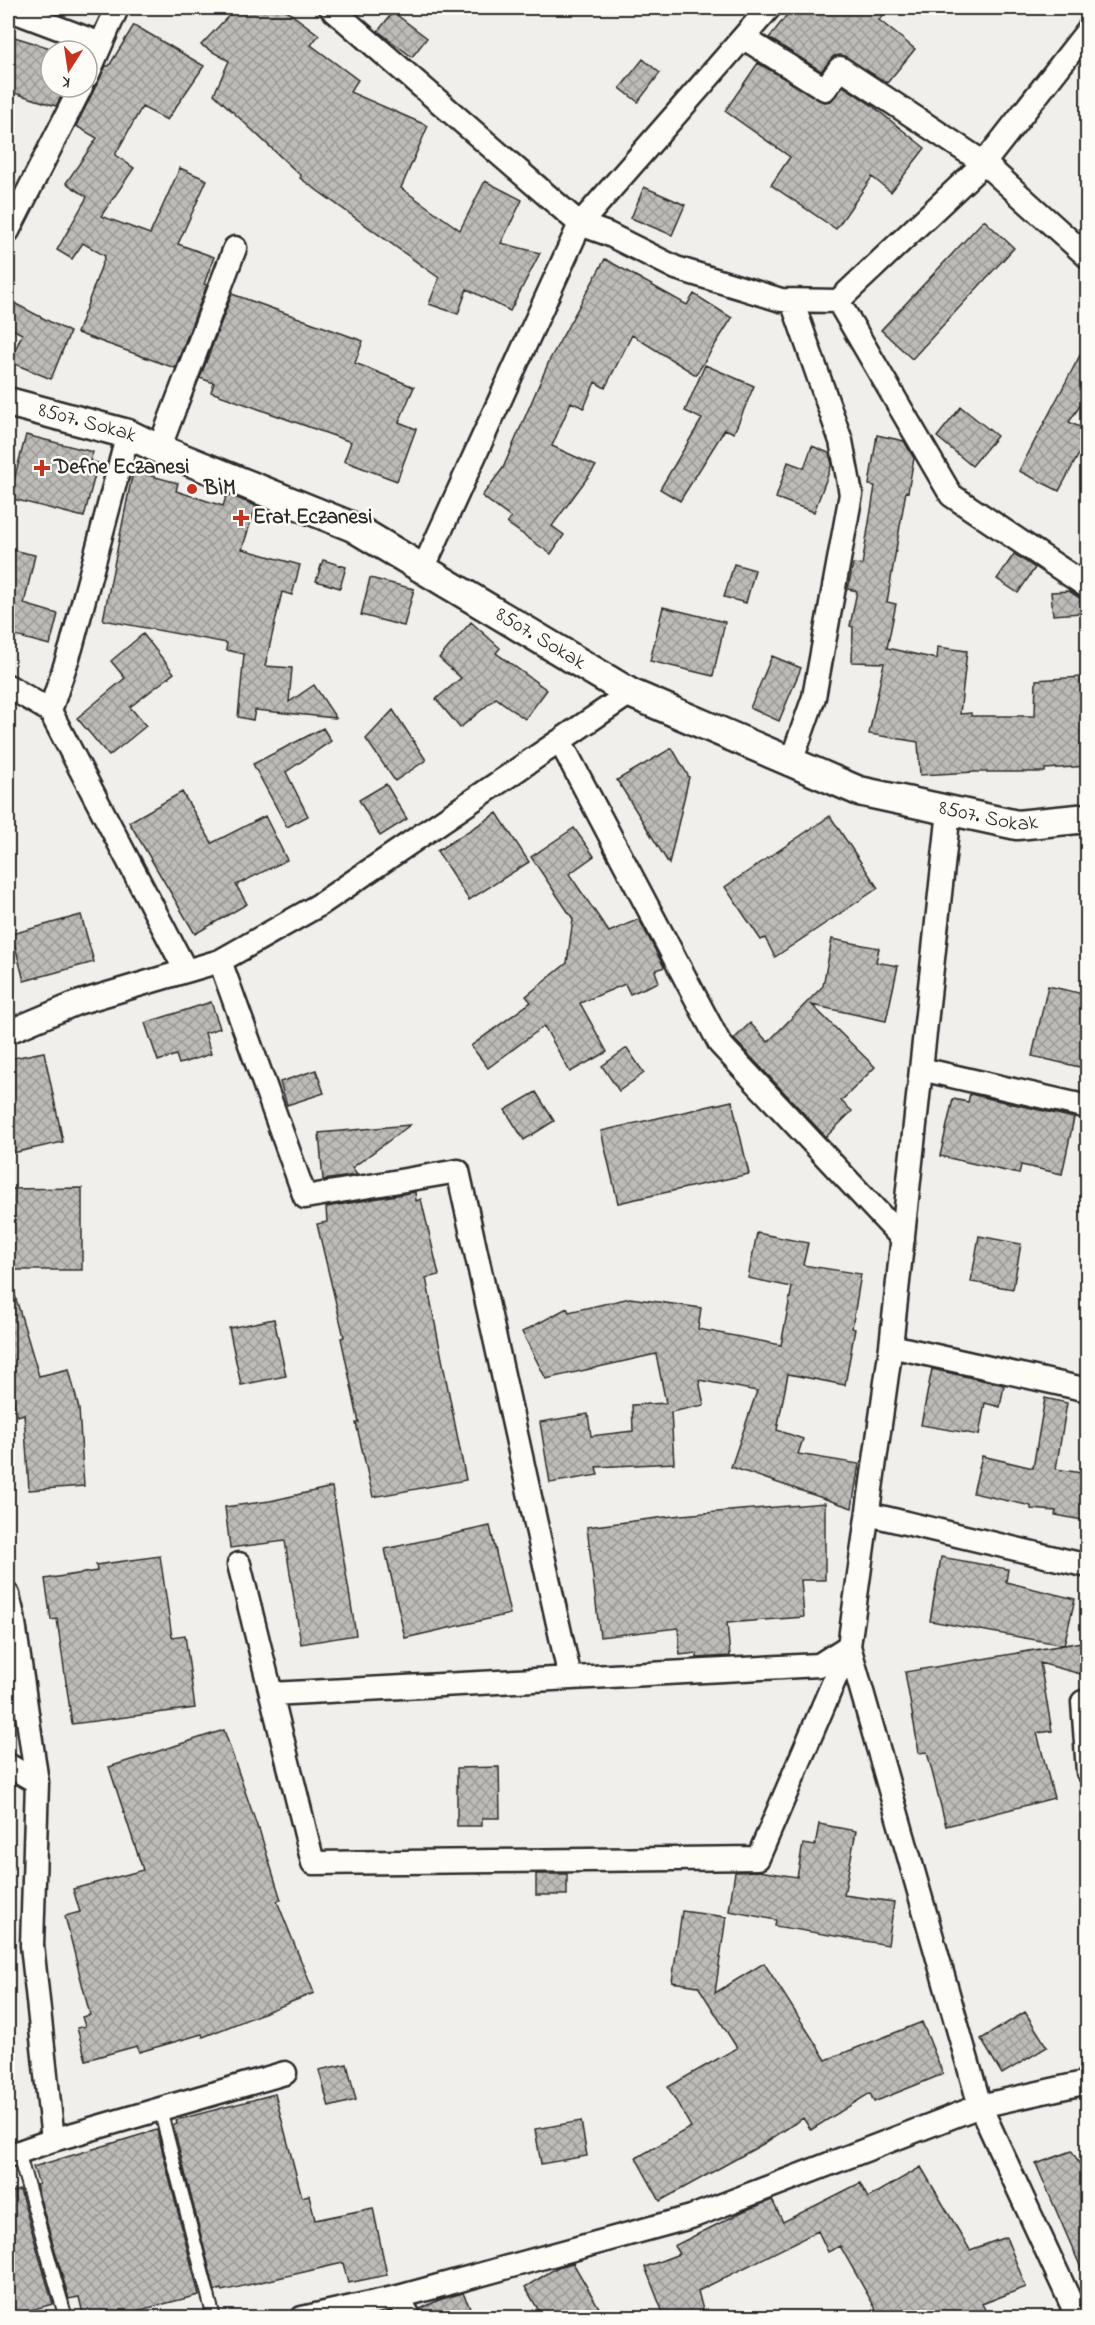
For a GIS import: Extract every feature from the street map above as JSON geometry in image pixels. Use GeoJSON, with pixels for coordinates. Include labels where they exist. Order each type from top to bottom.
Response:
{"type":"FeatureCollection","features":[{"type":"Feature","properties":{"kind":"street"},"geometry":{"type":"LineString","coordinates":[[99,49],[117,8]]}},
{"type":"Feature","properties":{"kind":"street"},"geometry":{"type":"LineString","coordinates":[[331,8],[580,224],[608,234],[676,268],[781,300],[792,301],[838,301],[984,164],[1088,30]]}},
{"type":"Feature","properties":{"kind":"street"},"geometry":{"type":"LineString","coordinates":[[423,570],[580,224],[769,8]]}},
{"type":"Feature","properties":{"kind":"street"},"geometry":{"type":"LineString","coordinates":[[8,9],[101,44]]}},
{"type":"Feature","properties":{"kind":"street"},"geometry":{"type":"LineString","coordinates":[[744,38],[825,89],[840,68],[984,164],[1088,257]]}},
{"type":"Feature","properties":{"kind":"street"},"geometry":{"type":"LineString","coordinates":[[8,231],[75,99]]}},
{"type":"Feature","properties":{"kind":"street"},"geometry":{"type":"LineString","coordinates":[[159,449],[235,248]]}},
{"type":"Feature","properties":{"kind":"street"},"geometry":{"type":"LineString","coordinates":[[791,762],[814,697],[851,494],[841,441],[792,301]]}},
{"type":"Feature","properties":{"kind":"street"},"geometry":{"type":"LineString","coordinates":[[838,301],[951,495],[1088,587]]}},
{"type":"Feature","properties":{"kind":"street","name":"8507. Sokak"},"geometry":{"type":"LineString","coordinates":[[8,402],[128,434],[159,449],[352,527],[630,693],[859,791],[1017,825],[1088,818]]}},
{"type":"Feature","properties":{"kind":"street"},"geometry":{"type":"LineString","coordinates":[[50,711],[71,648],[128,434]]}},
{"type":"Feature","properties":{"kind":"street"},"geometry":{"type":"LineString","coordinates":[[8,686],[50,711],[186,971]]}},
{"type":"Feature","properties":{"kind":"street"},"geometry":{"type":"LineString","coordinates":[[8,1032],[77,1003],[219,961],[319,905],[630,693]]}},
{"type":"Feature","properties":{"kind":"street"},"geometry":{"type":"LineString","coordinates":[[560,741],[720,1044],[903,1239]]}},
{"type":"Feature","properties":{"kind":"street"},"geometry":{"type":"LineString","coordinates":[[239,1564],[313,1863],[758,1858],[849,1646],[891,1346],[949,811]]}},
{"type":"Feature","properties":{"kind":"street"},"geometry":{"type":"LineString","coordinates":[[219,961],[305,1197],[458,1170],[570,1678]]}},
{"type":"Feature","properties":{"kind":"street"},"geometry":{"type":"LineString","coordinates":[[921,1069],[1088,1107]]}},
{"type":"Feature","properties":{"kind":"street"},"geometry":{"type":"LineString","coordinates":[[891,1346],[1088,1390]]}},
{"type":"Feature","properties":{"kind":"street"},"geometry":{"type":"LineString","coordinates":[[868,1514],[1088,1566]]}},
{"type":"Feature","properties":{"kind":"street"},"geometry":{"type":"LineString","coordinates":[[8,1595],[37,1782],[32,1945],[53,2140]]}},
{"type":"Feature","properties":{"kind":"street"},"geometry":{"type":"LineString","coordinates":[[271,1694],[819,1665],[849,1646]]}},
{"type":"Feature","properties":{"kind":"street"},"geometry":{"type":"LineString","coordinates":[[849,1646],[980,2106],[1078,2318]]}},
{"type":"Feature","properties":{"kind":"street"},"geometry":{"type":"LineString","coordinates":[[1088,1703],[1083,1702],[1088,1772]]}},
{"type":"Feature","properties":{"kind":"street"},"geometry":{"type":"LineString","coordinates":[[8,1765],[37,1782]]}},
{"type":"Feature","properties":{"kind":"street"},"geometry":{"type":"LineString","coordinates":[[13,2154],[53,2140],[285,2073]]}},
{"type":"Feature","properties":{"kind":"street"},"geometry":{"type":"LineString","coordinates":[[302,2318],[398,2297],[691,2217],[980,2106],[1088,2082]]}},
{"type":"Feature","properties":{"kind":"street"},"geometry":{"type":"LineString","coordinates":[[398,2297],[410,2318]]}},
{"type":"Feature","properties":{"kind":"lane"},"geometry":{"type":"LineString","coordinates":[[160,2109],[214,2318]]}},
{"type":"Feature","properties":{"kind":"lane"},"geometry":{"type":"LineString","coordinates":[[13,2154],[66,2318]]}},
{"type":"Feature","properties":{"kind":"building"},"geometry":{"type":"Polygon","coordinates":[[[236,8],[283,8],[319,35],[311,45],[358,80],[350,92],[428,126],[401,188],[460,230],[485,181],[522,200],[501,243],[540,253],[510,311],[467,289],[458,314],[429,304],[439,278],[300,178],[301,176],[214,94],[229,61],[201,45],[236,8]]]}},
{"type":"Feature","properties":{"kind":"building"},"geometry":{"type":"Polygon","coordinates":[[[792,8],[889,8],[879,20],[915,49],[887,83],[842,55],[834,56],[821,71],[769,38],[792,8]]]}},
{"type":"Feature","properties":{"kind":"building"},"geometry":{"type":"Polygon","coordinates":[[[393,12],[427,38],[412,57],[378,31],[393,12]]]}},
{"type":"Feature","properties":{"kind":"building"},"geometry":{"type":"Polygon","coordinates":[[[134,25],[204,66],[167,120],[142,107],[115,155],[134,168],[101,216],[150,234],[180,168],[207,180],[178,244],[214,257],[204,284],[207,285],[175,368],[77,333],[105,256],[83,243],[72,259],[57,250],[87,197],[66,183],[97,138],[76,126],[90,99],[99,99],[99,80],[106,66],[109,66],[134,25]]]}},
{"type":"Feature","properties":{"kind":"building"},"geometry":{"type":"Polygon","coordinates":[[[8,35],[39,45],[39,99],[60,99],[56,106],[8,91],[8,35]]]}},
{"type":"Feature","properties":{"kind":"building"},"geometry":{"type":"Polygon","coordinates":[[[643,59],[660,73],[638,102],[620,88],[643,59]]]}},
{"type":"Feature","properties":{"kind":"building"},"geometry":{"type":"Polygon","coordinates":[[[758,63],[824,102],[831,101],[843,86],[870,104],[925,148],[891,192],[872,177],[836,229],[771,185],[790,157],[725,111],[758,63]]]}},
{"type":"Feature","properties":{"kind":"building"},"geometry":{"type":"Polygon","coordinates":[[[644,187],[685,205],[672,235],[631,218],[644,187]]]}},
{"type":"Feature","properties":{"kind":"building"},"geometry":{"type":"Polygon","coordinates":[[[984,220],[1014,248],[912,359],[881,330],[984,220]]]}},
{"type":"Feature","properties":{"kind":"building"},"geometry":{"type":"Polygon","coordinates":[[[605,259],[687,305],[694,294],[732,318],[696,375],[632,335],[605,388],[595,382],[584,408],[571,402],[552,446],[596,466],[552,526],[564,535],[551,554],[507,523],[511,518],[482,496],[503,468],[550,359],[605,259]]]}},
{"type":"Feature","properties":{"kind":"building"},"geometry":{"type":"Polygon","coordinates":[[[232,294],[363,341],[355,363],[414,387],[399,422],[416,429],[397,481],[344,461],[351,442],[211,392],[214,383],[200,378],[232,294]]]}},
{"type":"Feature","properties":{"kind":"building"},"geometry":{"type":"Polygon","coordinates":[[[8,300],[70,332],[51,379],[10,362],[22,334],[8,327],[8,300]]]}},
{"type":"Feature","properties":{"kind":"building"},"geometry":{"type":"Polygon","coordinates":[[[1088,340],[1088,394],[1069,422],[1088,431],[1088,437],[1059,491],[1019,471],[1088,340]]]}},
{"type":"Feature","properties":{"kind":"building"},"geometry":{"type":"Polygon","coordinates":[[[705,365],[754,386],[734,433],[725,429],[680,501],[660,489],[702,419],[685,411],[705,365]]]}},
{"type":"Feature","properties":{"kind":"building"},"geometry":{"type":"Polygon","coordinates":[[[961,407],[997,436],[972,466],[937,437],[961,407]]]}},
{"type":"Feature","properties":{"kind":"building"},"geometry":{"type":"Polygon","coordinates":[[[26,435],[93,452],[90,461],[98,463],[84,517],[9,498],[26,435]]]}},
{"type":"Feature","properties":{"kind":"building"},"geometry":{"type":"Polygon","coordinates":[[[877,435],[904,441],[914,458],[887,602],[896,604],[887,648],[937,659],[938,647],[967,651],[960,714],[971,713],[971,716],[1035,716],[1036,680],[1081,677],[1083,700],[1088,700],[1088,766],[1045,769],[1045,772],[920,775],[918,742],[869,734],[884,663],[852,662],[853,627],[850,626],[857,591],[848,589],[853,564],[862,565],[875,486],[869,485],[877,435]]]}},
{"type":"Feature","properties":{"kind":"building"},"geometry":{"type":"Polygon","coordinates":[[[812,446],[829,453],[832,464],[814,512],[776,498],[788,462],[804,468],[812,446]]]}},
{"type":"Feature","properties":{"kind":"building"},"geometry":{"type":"Polygon","coordinates":[[[133,471],[178,483],[176,491],[223,506],[227,494],[256,506],[242,549],[300,565],[292,595],[282,592],[265,666],[292,668],[289,702],[314,685],[336,718],[255,710],[253,720],[238,717],[244,654],[226,650],[227,643],[103,620],[133,471]]]}},
{"type":"Feature","properties":{"kind":"building"},"geometry":{"type":"Polygon","coordinates":[[[8,549],[35,555],[24,604],[58,614],[50,645],[8,634],[8,549]]]}},
{"type":"Feature","properties":{"kind":"building"},"geometry":{"type":"Polygon","coordinates":[[[1014,554],[1035,568],[1018,593],[997,579],[1014,554]]]}},
{"type":"Feature","properties":{"kind":"building"},"geometry":{"type":"Polygon","coordinates":[[[323,560],[346,567],[340,588],[316,581],[323,560]]]}},
{"type":"Feature","properties":{"kind":"building"},"geometry":{"type":"Polygon","coordinates":[[[734,564],[755,570],[746,603],[724,597],[734,564]]]}},
{"type":"Feature","properties":{"kind":"building"},"geometry":{"type":"Polygon","coordinates":[[[370,578],[414,589],[404,626],[361,615],[370,578]]]}},
{"type":"Feature","properties":{"kind":"building"},"geometry":{"type":"Polygon","coordinates":[[[1069,591],[1080,598],[1081,613],[1053,615],[1051,592],[1069,591]]]}},
{"type":"Feature","properties":{"kind":"building"},"geometry":{"type":"Polygon","coordinates":[[[663,607],[725,622],[713,676],[650,661],[663,607]]]}},
{"type":"Feature","properties":{"kind":"building"},"geometry":{"type":"Polygon","coordinates":[[[471,622],[500,648],[496,653],[547,690],[525,719],[496,698],[460,728],[436,699],[461,678],[439,658],[471,622]]]}},
{"type":"Feature","properties":{"kind":"building"},"geometry":{"type":"Polygon","coordinates":[[[143,634],[174,673],[130,707],[146,726],[109,756],[77,718],[125,678],[111,661],[143,634]]]}},
{"type":"Feature","properties":{"kind":"building"},"geometry":{"type":"Polygon","coordinates":[[[772,656],[801,668],[779,721],[750,708],[772,656]]]}},
{"type":"Feature","properties":{"kind":"building"},"geometry":{"type":"Polygon","coordinates":[[[393,710],[426,760],[395,781],[366,739],[393,710]]]}},
{"type":"Feature","properties":{"kind":"building"},"geometry":{"type":"Polygon","coordinates":[[[323,728],[331,741],[286,772],[308,816],[287,827],[253,764],[323,728]]]}},
{"type":"Feature","properties":{"kind":"building"},"geometry":{"type":"Polygon","coordinates":[[[672,748],[689,777],[669,864],[617,780],[672,748]]]}},
{"type":"Feature","properties":{"kind":"building"},"geometry":{"type":"Polygon","coordinates":[[[386,784],[407,819],[380,836],[359,800],[386,784]]]}},
{"type":"Feature","properties":{"kind":"building"},"geometry":{"type":"Polygon","coordinates":[[[182,792],[212,843],[265,816],[287,860],[236,885],[247,904],[195,934],[129,822],[182,792]]]}},
{"type":"Feature","properties":{"kind":"building"},"geometry":{"type":"Polygon","coordinates":[[[497,813],[529,862],[469,900],[437,851],[497,813]]]}},
{"type":"Feature","properties":{"kind":"building"},"geometry":{"type":"Polygon","coordinates":[[[830,816],[878,888],[775,957],[765,938],[761,940],[725,887],[830,816]]]}},
{"type":"Feature","properties":{"kind":"building"},"geometry":{"type":"Polygon","coordinates":[[[574,828],[594,856],[569,874],[609,932],[639,919],[664,967],[655,971],[659,982],[630,994],[625,984],[580,1003],[607,1052],[570,1072],[544,1026],[488,1068],[471,1046],[531,1002],[526,996],[567,963],[573,919],[531,857],[574,828]]]}},
{"type":"Feature","properties":{"kind":"building"},"geometry":{"type":"Polygon","coordinates":[[[81,915],[94,962],[24,981],[12,934],[81,915]]]}},
{"type":"Feature","properties":{"kind":"building"},"geometry":{"type":"Polygon","coordinates":[[[832,939],[879,948],[876,962],[898,966],[886,1021],[812,1005],[875,1067],[841,1101],[852,1111],[826,1137],[734,1039],[750,1023],[768,1042],[823,986],[832,939]]]}},
{"type":"Feature","properties":{"kind":"building"},"geometry":{"type":"Polygon","coordinates":[[[1048,986],[1088,995],[1088,1069],[1032,1056],[1048,986]]]}},
{"type":"Feature","properties":{"kind":"building"},"geometry":{"type":"Polygon","coordinates":[[[211,1002],[220,1028],[205,1033],[211,1054],[179,1064],[176,1055],[158,1061],[145,1023],[211,1002]]]}},
{"type":"Feature","properties":{"kind":"building"},"geometry":{"type":"Polygon","coordinates":[[[627,1048],[644,1073],[619,1091],[602,1066],[627,1048]]]}},
{"type":"Feature","properties":{"kind":"building"},"geometry":{"type":"Polygon","coordinates":[[[44,1052],[63,1142],[8,1154],[8,1059],[44,1052]]]}},
{"type":"Feature","properties":{"kind":"building"},"geometry":{"type":"Polygon","coordinates":[[[316,1070],[324,1093],[287,1105],[280,1082],[316,1070]]]}},
{"type":"Feature","properties":{"kind":"building"},"geometry":{"type":"Polygon","coordinates":[[[536,1092],[554,1121],[524,1140],[505,1110],[536,1092]]]}},
{"type":"Feature","properties":{"kind":"building"},"geometry":{"type":"Polygon","coordinates":[[[970,1094],[1074,1118],[1062,1174],[1021,1165],[1019,1174],[940,1156],[953,1099],[968,1102],[970,1094]]]}},
{"type":"Feature","properties":{"kind":"building"},"geometry":{"type":"Polygon","coordinates":[[[732,1101],[749,1174],[618,1203],[601,1131],[732,1101]]]}},
{"type":"Feature","properties":{"kind":"building"},"geometry":{"type":"Polygon","coordinates":[[[410,1125],[352,1168],[357,1175],[323,1180],[319,1133],[410,1125]]]}},
{"type":"Feature","properties":{"kind":"building"},"geometry":{"type":"Polygon","coordinates":[[[82,1188],[82,1270],[8,1270],[8,1189],[82,1188]]]}},
{"type":"Feature","properties":{"kind":"building"},"geometry":{"type":"Polygon","coordinates":[[[415,1192],[416,1201],[421,1199],[439,1275],[426,1278],[466,1480],[373,1497],[356,1423],[359,1423],[341,1338],[344,1337],[317,1224],[327,1222],[326,1207],[415,1192]]]}},
{"type":"Feature","properties":{"kind":"building"},"geometry":{"type":"Polygon","coordinates":[[[757,1233],[808,1243],[803,1265],[861,1274],[852,1328],[855,1329],[845,1385],[788,1374],[777,1430],[803,1439],[798,1454],[859,1464],[852,1508],[731,1467],[757,1391],[699,1380],[704,1405],[671,1412],[674,1463],[596,1467],[598,1475],[550,1483],[540,1422],[588,1414],[591,1436],[633,1431],[632,1405],[666,1403],[656,1354],[546,1379],[522,1332],[567,1308],[569,1312],[630,1298],[701,1308],[698,1329],[781,1345],[792,1287],[748,1278],[757,1233]]]}},
{"type":"Feature","properties":{"kind":"building"},"geometry":{"type":"Polygon","coordinates":[[[979,1236],[1021,1244],[1013,1289],[971,1282],[979,1236]]]}},
{"type":"Feature","properties":{"kind":"building"},"geometry":{"type":"Polygon","coordinates":[[[14,1292],[39,1376],[69,1369],[79,1409],[84,1486],[29,1490],[24,1414],[17,1416],[8,1378],[8,1293],[14,1292]]]}},
{"type":"Feature","properties":{"kind":"building"},"geometry":{"type":"Polygon","coordinates":[[[274,1319],[286,1376],[241,1385],[229,1328],[274,1319]]]}},
{"type":"Feature","properties":{"kind":"building"},"geometry":{"type":"Polygon","coordinates":[[[932,1369],[1004,1385],[1000,1407],[985,1403],[979,1435],[921,1425],[932,1369]]]}},
{"type":"Feature","properties":{"kind":"building"},"geometry":{"type":"Polygon","coordinates":[[[1045,1398],[1067,1403],[1056,1469],[1088,1474],[1088,1521],[1055,1515],[1056,1511],[1031,1509],[1031,1506],[973,1493],[982,1456],[1033,1468],[1045,1398]]]}},
{"type":"Feature","properties":{"kind":"building"},"geometry":{"type":"Polygon","coordinates":[[[332,1487],[356,1635],[301,1644],[285,1541],[230,1548],[225,1507],[270,1501],[332,1487]]]}},
{"type":"Feature","properties":{"kind":"building"},"geometry":{"type":"Polygon","coordinates":[[[825,1503],[825,1580],[801,1580],[804,1617],[727,1623],[730,1656],[697,1658],[697,1653],[680,1655],[678,1628],[600,1637],[587,1527],[681,1515],[825,1503]]]}},
{"type":"Feature","properties":{"kind":"building"},"geometry":{"type":"Polygon","coordinates":[[[490,1526],[510,1614],[405,1638],[385,1549],[490,1526]]]}},
{"type":"Feature","properties":{"kind":"building"},"geometry":{"type":"Polygon","coordinates":[[[160,1556],[172,1637],[185,1635],[195,1708],[72,1724],[57,1619],[51,1620],[45,1579],[97,1571],[96,1565],[160,1556]]]}},
{"type":"Feature","properties":{"kind":"building"},"geometry":{"type":"Polygon","coordinates":[[[941,1557],[1008,1569],[1006,1582],[1075,1599],[1064,1645],[930,1621],[941,1557]]]}},
{"type":"Feature","properties":{"kind":"building"},"geometry":{"type":"Polygon","coordinates":[[[1088,1641],[1088,1676],[1040,1663],[1052,1731],[1037,1733],[1054,1798],[946,1826],[927,1752],[919,1753],[905,1672],[1088,1641]]]}},
{"type":"Feature","properties":{"kind":"building"},"geometry":{"type":"Polygon","coordinates":[[[224,1730],[281,1900],[277,1901],[314,1993],[203,2037],[202,2034],[139,2052],[137,2046],[86,2060],[77,2028],[85,2026],[82,2017],[90,2015],[65,1916],[80,1912],[73,1889],[143,1870],[109,1767],[224,1730]]]}},
{"type":"Feature","properties":{"kind":"building"},"geometry":{"type":"Polygon","coordinates":[[[499,1767],[500,1818],[482,1818],[482,1826],[457,1826],[457,1768],[499,1767]]]}},
{"type":"Feature","properties":{"kind":"building"},"geometry":{"type":"Polygon","coordinates":[[[819,1824],[856,1831],[844,1895],[894,1902],[888,1945],[775,1926],[776,1920],[729,1911],[735,1872],[759,1871],[797,1877],[803,1844],[815,1846],[819,1824]]]}},
{"type":"Feature","properties":{"kind":"building"},"geometry":{"type":"Polygon","coordinates":[[[536,1874],[567,1874],[567,1895],[536,1895],[536,1874]]]}},
{"type":"Feature","properties":{"kind":"building"},"geometry":{"type":"Polygon","coordinates":[[[682,1911],[726,1917],[715,1993],[764,1963],[826,2060],[922,2022],[943,2074],[874,2102],[870,2093],[811,2130],[803,2118],[763,2144],[660,2201],[636,2158],[691,2127],[668,2087],[737,2048],[698,1986],[672,1982],[682,1911]]]}},
{"type":"Feature","properties":{"kind":"building"},"geometry":{"type":"Polygon","coordinates":[[[1025,2012],[1047,2047],[1002,2074],[981,2039],[1025,2012]]]}},
{"type":"Feature","properties":{"kind":"building"},"geometry":{"type":"Polygon","coordinates":[[[347,2064],[356,2100],[329,2107],[319,2070],[347,2064]]]}},
{"type":"Feature","properties":{"kind":"building"},"geometry":{"type":"Polygon","coordinates":[[[275,2094],[302,2197],[309,2195],[315,2220],[373,2208],[387,2275],[348,2283],[343,2263],[215,2291],[173,2125],[177,2124],[176,2120],[275,2094]]]}},
{"type":"Feature","properties":{"kind":"building"},"geometry":{"type":"Polygon","coordinates":[[[581,2121],[587,2156],[541,2164],[535,2129],[581,2121]]]}},
{"type":"Feature","properties":{"kind":"building"},"geometry":{"type":"Polygon","coordinates":[[[157,2130],[199,2295],[109,2318],[84,2318],[79,2297],[69,2299],[36,2185],[39,2184],[33,2167],[157,2130]]]}},
{"type":"Feature","properties":{"kind":"building"},"geometry":{"type":"Polygon","coordinates":[[[1072,2151],[1088,2179],[1088,2284],[1036,2164],[1072,2151]]]}},
{"type":"Feature","properties":{"kind":"building"},"geometry":{"type":"Polygon","coordinates":[[[921,2167],[970,2250],[1006,2237],[1026,2287],[982,2304],[990,2318],[881,2318],[840,2246],[828,2252],[818,2231],[698,2291],[705,2318],[665,2318],[645,2267],[679,2254],[674,2246],[744,2211],[772,2200],[783,2222],[860,2183],[868,2198],[921,2167]]]}},
{"type":"Feature","properties":{"kind":"building"},"geometry":{"type":"Polygon","coordinates":[[[20,2190],[53,2304],[8,2316],[8,2193],[20,2190]]]}},
{"type":"Feature","properties":{"kind":"building"},"geometry":{"type":"Polygon","coordinates":[[[573,2263],[605,2318],[543,2318],[525,2287],[558,2267],[573,2263]]]}},
{"type":"Feature","properties":{"kind":"building"},"geometry":{"type":"Polygon","coordinates":[[[463,2293],[475,2318],[423,2318],[420,2309],[439,2300],[463,2293]]]}},
{"type":"Feature","properties":{"kind":"place","name":"Defne Eczanesi"},"geometry":{"type":"Point","coordinates":[42,468]}},
{"type":"Feature","properties":{"kind":"place","name":"BİM"},"geometry":{"type":"Point","coordinates":[192,489]}},
{"type":"Feature","properties":{"kind":"place","name":"Erat Eczanesi"},"geometry":{"type":"Point","coordinates":[241,518]}}]}
